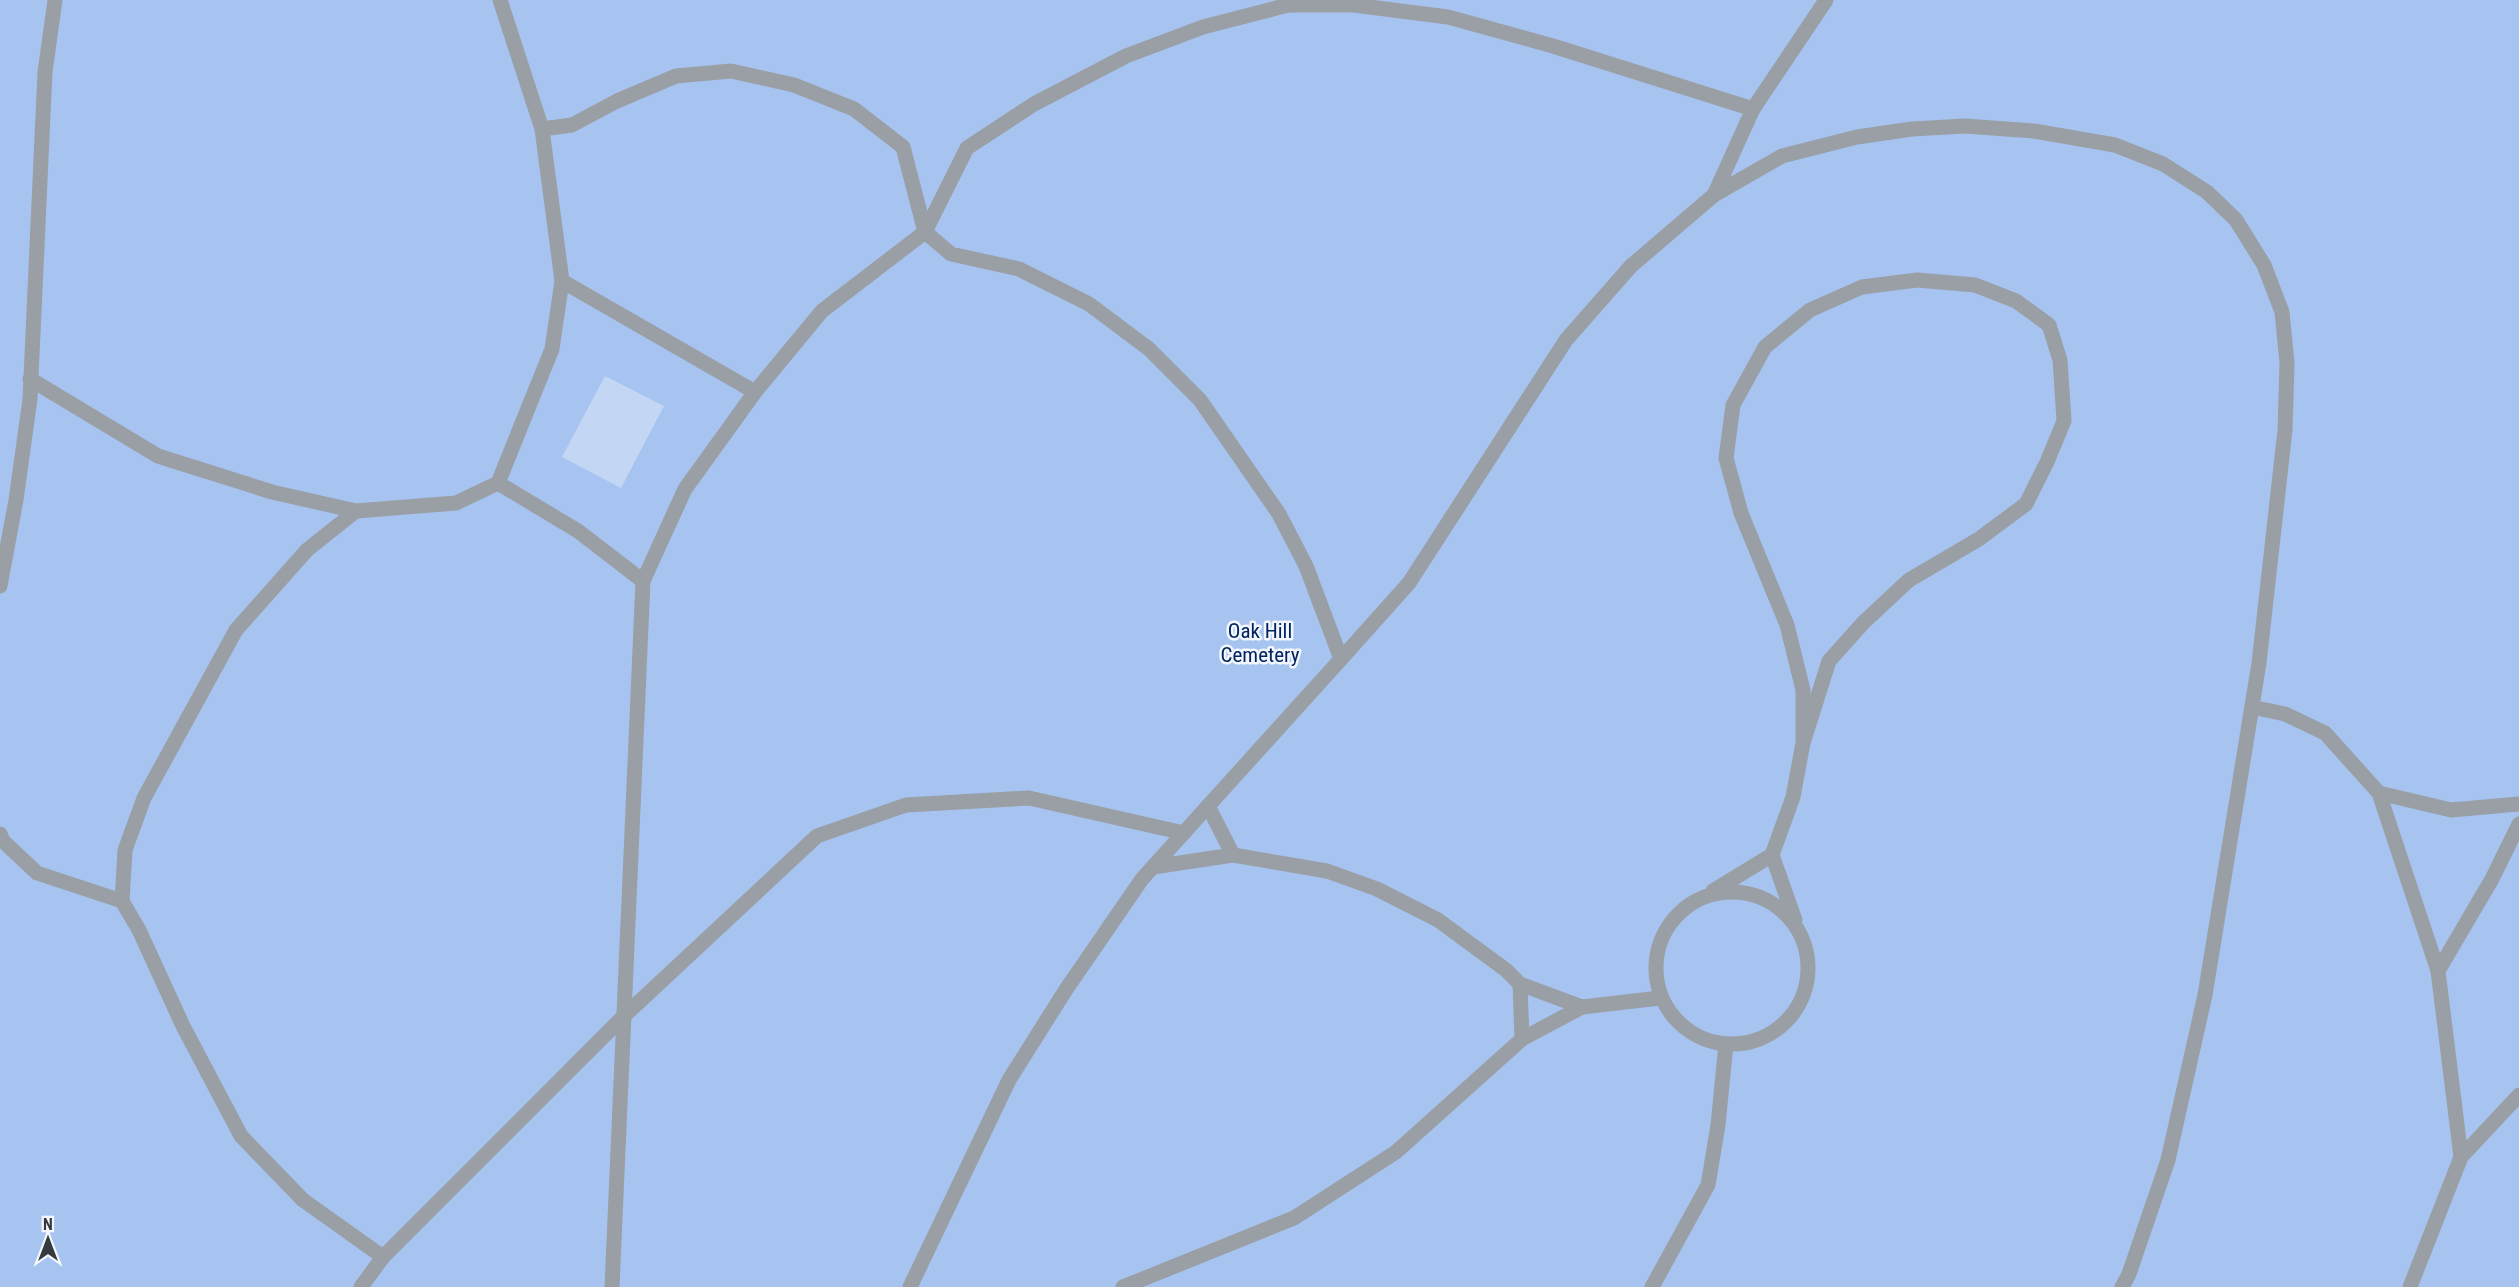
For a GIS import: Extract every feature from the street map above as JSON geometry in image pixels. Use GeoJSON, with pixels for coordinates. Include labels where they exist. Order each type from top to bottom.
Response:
{"type":"FeatureCollection","features":[{"type":"Feature","properties":{"kind":"lane"},"geometry":{"type":"LineString","coordinates":[[0,586],[16,500],[30,399],[45,72],[55,0]]}},
{"type":"Feature","properties":{"kind":"lane"},"geometry":{"type":"LineString","coordinates":[[30,379],[158,456],[272,492],[356,511],[456,503],[498,483],[552,349],[562,281],[542,129],[500,0]]}},
{"type":"Feature","properties":{"kind":"lane"},"geometry":{"type":"LineString","coordinates":[[1714,195],[1753,109],[1826,0]]}},
{"type":"Feature","properties":{"kind":"lane"},"geometry":{"type":"LineString","coordinates":[[612,1287],[644,581],[685,489],[754,392],[822,311],[925,232],[967,148],[1034,105],[1126,56],[1203,27],[1286,3],[1354,5],[1448,17],[1553,46],[1753,109]]}},
{"type":"Feature","properties":{"kind":"lane"},"geometry":{"type":"LineString","coordinates":[[542,129],[572,125],[617,101],[676,76],[731,70],[794,85],[854,109],[903,147],[925,232],[951,254],[1019,269],[1089,304],[1149,349],[1200,400],[1279,514],[1306,567],[1341,659]]}},
{"type":"Feature","properties":{"kind":"lane"},"geometry":{"type":"LineString","coordinates":[[910,1287],[1009,1080],[1142,879],[1409,582],[1566,340],[1631,266],[1714,195],[1782,156],[1857,136],[1912,129],[1965,126],[2034,131],[2115,145],[2163,164],[2208,192],[2236,220],[2264,265],[2282,312],[2287,363],[2285,430],[2252,707],[2205,995],[2165,1170],[2129,1274],[2122,1287]]}},
{"type":"Feature","properties":{"kind":"lane"},"geometry":{"type":"LineString","coordinates":[[1772,855],[1807,953],[1808,979],[1800,1004],[1784,1025],[1764,1038],[1740,1045],[1715,1043],[1692,1034],[1673,1019],[1660,998],[1655,974],[1656,958],[1667,927],[1683,909],[1772,855],[1793,796],[1803,743],[1829,661],[1863,623],[1909,580],[1979,539],[2026,504],[2064,421],[2060,360],[2049,325],[2016,301],[1975,285],[1917,280],[1862,287],[1810,310],[1765,347],[1733,405],[1726,458],[1741,513],[1787,626],[1803,690],[1803,743]]}},
{"type":"Feature","properties":{"kind":"lane"},"geometry":{"type":"LineString","coordinates":[[562,281],[754,392]]}},
{"type":"Feature","properties":{"kind":"lane"},"geometry":{"type":"LineString","coordinates":[[498,483],[578,531],[644,581]]}},
{"type":"Feature","properties":{"kind":"lane"},"geometry":{"type":"LineString","coordinates":[[356,511],[307,550],[236,630],[144,798],[125,850],[122,901],[139,930],[183,1026],[241,1136],[303,1200],[383,1257]]}},
{"type":"Feature","properties":{"kind":"lane"},"geometry":{"type":"LineString","coordinates":[[2252,707],[2285,714],[2325,733],[2379,793],[2438,971],[2461,1157]]}},
{"type":"Feature","properties":{"kind":"lane"},"geometry":{"type":"LineString","coordinates":[[2379,793],[2451,810],[2519,804]]}},
{"type":"Feature","properties":{"kind":"lane"},"geometry":{"type":"LineString","coordinates":[[361,1287],[383,1257],[624,1016],[817,836],[906,805],[1029,798],[1184,833]]}},
{"type":"Feature","properties":{"kind":"lane"},"geometry":{"type":"LineString","coordinates":[[1208,806],[1233,855]]}},
{"type":"Feature","properties":{"kind":"lane"},"geometry":{"type":"LineString","coordinates":[[2438,971],[2492,879],[2519,824]]}},
{"type":"Feature","properties":{"kind":"lane"},"geometry":{"type":"LineString","coordinates":[[0,834],[3,841],[38,873],[122,901]]}},
{"type":"Feature","properties":{"kind":"lane"},"geometry":{"type":"LineString","coordinates":[[1153,867],[1233,855],[1327,872],[1377,890],[1438,920],[1506,970],[1520,984],[1582,1007]]}},
{"type":"Feature","properties":{"kind":"lane"},"geometry":{"type":"LineString","coordinates":[[1706,896],[1732,891],[1758,896],[1780,909],[1798,928]]}},
{"type":"Feature","properties":{"kind":"lane"},"geometry":{"type":"LineString","coordinates":[[1520,984],[1522,1039]]}},
{"type":"Feature","properties":{"kind":"lane"},"geometry":{"type":"LineString","coordinates":[[1123,1287],[1294,1218],[1396,1152],[1522,1039],[1582,1007],[1660,998]]}},
{"type":"Feature","properties":{"kind":"lane"},"geometry":{"type":"LineString","coordinates":[[1653,1286],[1708,1185],[1718,1125],[1726,1044]]}},
{"type":"Feature","properties":{"kind":"lane"},"geometry":{"type":"LineString","coordinates":[[2410,1287],[2461,1157],[2519,1095]]}},
{"type":"Feature","properties":{"kind":"green space","name":"Oak Hill Cemetery"},"geometry":{"type":"Polygon","coordinates":[[[0,0],[2519,0],[2519,1287],[0,1287],[0,0]]]}},
{"type":"Feature","properties":{"kind":"building"},"geometry":{"type":"Polygon","coordinates":[[[605,376],[664,406],[621,488],[562,457],[605,376]]]}}]}
